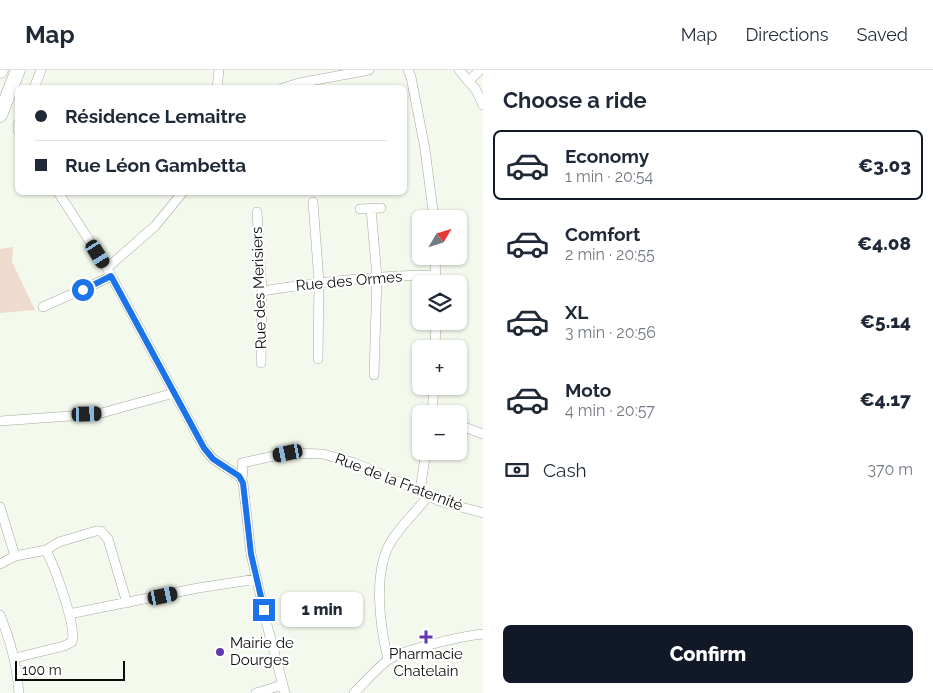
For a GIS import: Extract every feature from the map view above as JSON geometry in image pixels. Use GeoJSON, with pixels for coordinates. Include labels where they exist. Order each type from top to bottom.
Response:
{"type":"FeatureCollection","features":[{"type":"Feature","properties":{"kind":"highway"},"geometry":{"type":"LineString","coordinates":[[0,107],[17,70]]}},
{"type":"Feature","properties":{"kind":"highway"},"geometry":{"type":"LineString","coordinates":[[0,115],[17,70]]}},
{"type":"Feature","properties":{"kind":"street"},"geometry":{"type":"LineString","coordinates":[[35,85],[41,70]]}},
{"type":"Feature","properties":{"kind":"street"},"geometry":{"type":"LineString","coordinates":[[217,85],[219,70]]}},
{"type":"Feature","properties":{"kind":"street"},"geometry":{"type":"LineString","coordinates":[[293,85],[369,70]]}},
{"type":"Feature","properties":{"kind":"street"},"geometry":{"type":"LineString","coordinates":[[408,70],[425,149],[433,210]]}},
{"type":"Feature","properties":{"kind":"street"},"geometry":{"type":"LineString","coordinates":[[459,70],[470,80],[483,105]]}},
{"type":"Feature","properties":{"kind":"street"},"geometry":{"type":"LineString","coordinates":[[470,80],[480,70]]}},
{"type":"Feature","properties":{"kind":"street"},"geometry":{"type":"LineString","coordinates":[[60,195],[109,272],[199,440],[209,455],[241,479],[245,489],[248,530],[257,578],[284,689],[256,693]]}},
{"type":"Feature","properties":{"kind":"street"},"geometry":{"type":"LineString","coordinates":[[43,307],[71,293],[83,290],[109,272],[155,226],[181,195]]}},
{"type":"Feature","properties":{"kind":"street"},"geometry":{"type":"LineString","coordinates":[[313,202],[319,282],[318,359]]}},
{"type":"Feature","properties":{"kind":"street"},"geometry":{"type":"LineString","coordinates":[[360,209],[381,208]]}},
{"type":"Feature","properties":{"kind":"street"},"geometry":{"type":"LineString","coordinates":[[371,209],[377,277],[374,375]]}},
{"type":"Feature","properties":{"kind":"street","name":"Rue des Merisiers"},"geometry":{"type":"LineString","coordinates":[[257,212],[262,290],[261,363]]}},
{"type":"Feature","properties":{"kind":"street","name":"Rue des Ormes"},"geometry":{"type":"LineString","coordinates":[[262,290],[319,282],[377,277],[412,278]]}},
{"type":"Feature","properties":{"kind":"street"},"geometry":{"type":"LineString","coordinates":[[0,421],[98,414],[174,393]]}},
{"type":"Feature","properties":{"kind":"street"},"geometry":{"type":"LineString","coordinates":[[467,428],[483,434]]}},
{"type":"Feature","properties":{"kind":"street","name":"Rue de la Fraternité"},"geometry":{"type":"LineString","coordinates":[[241,479],[243,474],[242,463],[288,453],[309,452],[339,457],[428,496],[483,513]]}},
{"type":"Feature","properties":{"kind":"street"},"geometry":{"type":"LineString","coordinates":[[420,491],[425,460]]}},
{"type":"Feature","properties":{"kind":"street"},"geometry":{"type":"LineString","coordinates":[[388,660],[381,610],[381,570],[387,549],[393,539],[428,496]]}},
{"type":"Feature","properties":{"kind":"street"},"geometry":{"type":"LineString","coordinates":[[0,507],[15,556]]}},
{"type":"Feature","properties":{"kind":"street"},"geometry":{"type":"LineString","coordinates":[[0,564],[15,556],[46,550],[58,542],[101,531],[108,540],[127,603]]}},
{"type":"Feature","properties":{"kind":"street"},"geometry":{"type":"LineString","coordinates":[[15,658],[64,646],[72,642],[74,637],[69,614],[53,565],[46,550]]}},
{"type":"Feature","properties":{"kind":"street"},"geometry":{"type":"LineString","coordinates":[[69,614],[257,578]]}},
{"type":"Feature","properties":{"kind":"street"},"geometry":{"type":"LineString","coordinates":[[0,615],[15,658],[19,693]]}},
{"type":"Feature","properties":{"kind":"street"},"geometry":{"type":"LineString","coordinates":[[354,693],[388,660],[437,643],[483,634]]}},
{"type":"Feature","properties":{"kind":"shaded area"},"geometry":{"type":"Polygon","coordinates":[[[13,247],[12,262],[35,310],[0,313],[0,249],[13,247]]]}},
{"type":"Feature","properties":{"kind":"place","name":"Pharmacie Chatelain"},"geometry":{"type":"Point","coordinates":[426,637]}},
{"type":"Feature","properties":{"kind":"place","name":"Mairie de Dourges"},"geometry":{"type":"Point","coordinates":[220,652]}},
{"type":"Feature","properties":{"kind":"route"},"geometry":{"type":"LineString","coordinates":[[83,290],[111,276],[204,448],[213,459],[241,479],[245,489],[251,554],[264,610]]}}]}
